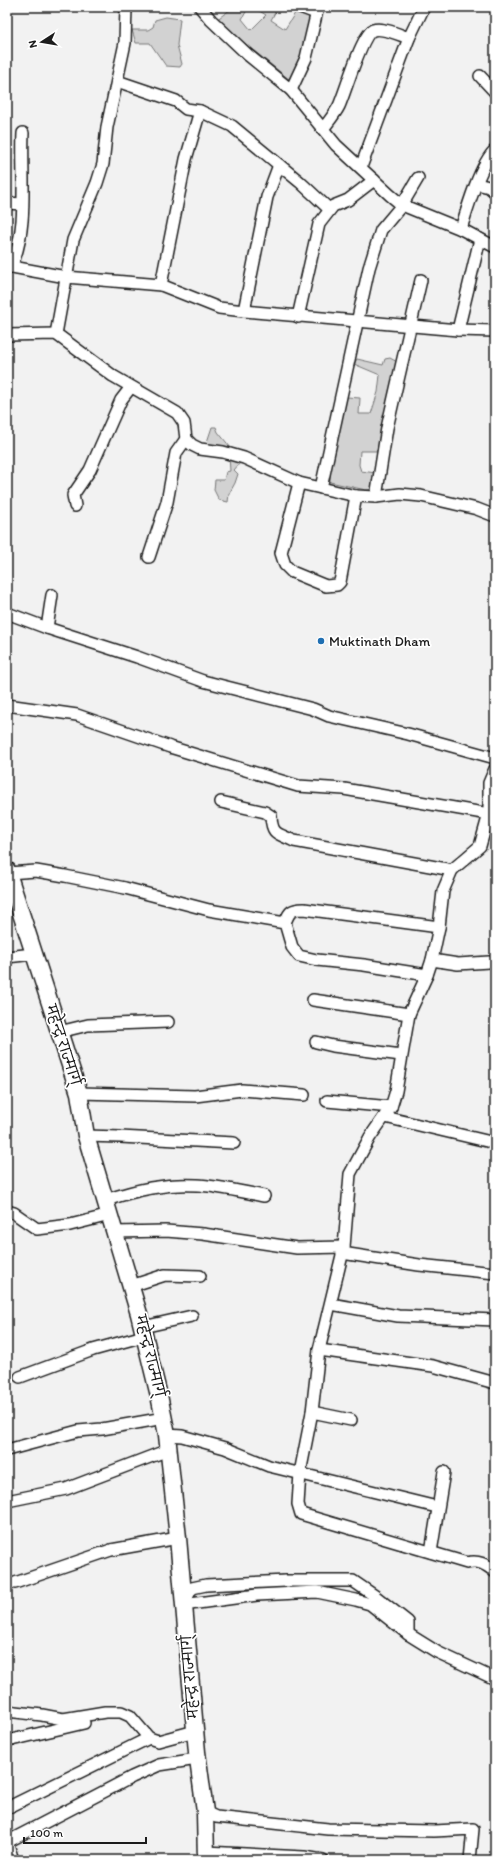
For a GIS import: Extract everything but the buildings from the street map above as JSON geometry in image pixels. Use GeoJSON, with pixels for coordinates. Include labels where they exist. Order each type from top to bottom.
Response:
{"type":"FeatureCollection","features":[{"type":"Feature","properties":{"kind":"highway","name":"महेन्द्र राज्मार्ग्"},"geometry":{"type":"LineString","coordinates":[[8,871],[33,954],[79,1093],[86,1136],[144,1332],[164,1418],[178,1538],[195,1731],[205,1812],[206,1856]]}},
{"type":"Feature","properties":{"kind":"street"},"geometry":{"type":"LineString","coordinates":[[56,334],[73,240],[97,183],[103,164],[107,127],[125,43],[126,7]]}},
{"type":"Feature","properties":{"kind":"street"},"geometry":{"type":"LineString","coordinates":[[200,7],[211,20],[248,55],[291,90],[348,157],[402,205],[461,229],[495,247]]}},
{"type":"Feature","properties":{"kind":"street"},"geometry":{"type":"LineString","coordinates":[[291,90],[306,58],[317,10],[300,7]]}},
{"type":"Feature","properties":{"kind":"street"},"geometry":{"type":"LineString","coordinates":[[361,167],[409,38],[424,7]]}},
{"type":"Feature","properties":{"kind":"street"},"geometry":{"type":"LineString","coordinates":[[323,129],[338,107],[364,41],[371,31],[376,29],[409,38]]}},
{"type":"Feature","properties":{"kind":"street"},"geometry":{"type":"LineString","coordinates":[[480,76],[495,92]]}},
{"type":"Feature","properties":{"kind":"street"},"geometry":{"type":"LineString","coordinates":[[117,81],[176,101],[186,109],[200,111],[232,126],[279,165],[329,210]]}},
{"type":"Feature","properties":{"kind":"street"},"geometry":{"type":"LineString","coordinates":[[161,285],[186,159],[200,111]]}},
{"type":"Feature","properties":{"kind":"street"},"geometry":{"type":"LineString","coordinates":[[23,133],[22,227],[16,257],[9,267],[66,277],[161,285],[220,308],[298,317],[359,320],[458,330],[495,331]]}},
{"type":"Feature","properties":{"kind":"street"},"geometry":{"type":"LineString","coordinates":[[461,229],[477,184],[495,150]]}},
{"type":"Feature","properties":{"kind":"street"},"geometry":{"type":"LineString","coordinates":[[244,311],[267,197],[279,165]]}},
{"type":"Feature","properties":{"kind":"street"},"geometry":{"type":"LineString","coordinates":[[321,488],[359,320],[369,268],[381,230],[402,205],[418,178]]}},
{"type":"Feature","properties":{"kind":"street"},"geometry":{"type":"LineString","coordinates":[[298,317],[319,224],[332,206],[348,200],[374,180]]}},
{"type":"Feature","properties":{"kind":"street"},"geometry":{"type":"LineString","coordinates":[[477,184],[495,192]]}},
{"type":"Feature","properties":{"kind":"street"},"geometry":{"type":"LineString","coordinates":[[7,203],[22,204]]}},
{"type":"Feature","properties":{"kind":"street"},"geometry":{"type":"LineString","coordinates":[[458,330],[480,239]]}},
{"type":"Feature","properties":{"kind":"street"},"geometry":{"type":"LineString","coordinates":[[376,497],[387,428],[412,325],[421,280]]}},
{"type":"Feature","properties":{"kind":"street"},"geometry":{"type":"LineString","coordinates":[[7,335],[56,334],[113,376],[177,413],[184,423],[186,439],[192,446],[200,449],[223,452],[244,458],[299,483],[356,496],[376,497],[400,494],[421,496],[478,509],[495,516]]}},
{"type":"Feature","properties":{"kind":"street"},"geometry":{"type":"LineString","coordinates":[[75,506],[73,495],[90,470],[121,400],[131,386]]}},
{"type":"Feature","properties":{"kind":"street"},"geometry":{"type":"LineString","coordinates":[[148,558],[167,502],[176,453],[186,439]]}},
{"type":"Feature","properties":{"kind":"street"},"geometry":{"type":"LineString","coordinates":[[299,483],[281,553],[285,565],[292,572],[326,586],[337,585],[340,582],[356,496]]}},
{"type":"Feature","properties":{"kind":"street"},"geometry":{"type":"LineString","coordinates":[[47,628],[52,596]]}},
{"type":"Feature","properties":{"kind":"street"},"geometry":{"type":"LineString","coordinates":[[7,613],[203,681],[313,709],[329,716],[408,734],[495,758]]}},
{"type":"Feature","properties":{"kind":"street"},"geometry":{"type":"LineString","coordinates":[[7,704],[77,715],[170,747],[298,786],[344,789],[489,814]]}},
{"type":"Feature","properties":{"kind":"street"},"geometry":{"type":"LineString","coordinates":[[495,769],[489,783],[489,814],[480,846],[452,870],[443,891],[439,927],[432,960],[427,975],[409,1014],[401,1054],[396,1091],[388,1112],[370,1138],[350,1174],[343,1250],[319,1350],[312,1412],[300,1473],[298,1504],[301,1514],[467,1563],[476,1561],[485,1564],[495,1572]]}},
{"type":"Feature","properties":{"kind":"street"},"geometry":{"type":"LineString","coordinates":[[221,802],[265,812],[271,816],[271,828],[275,833],[294,841],[452,870]]}},
{"type":"Feature","properties":{"kind":"street"},"geometry":{"type":"LineString","coordinates":[[8,871],[36,871],[65,876],[125,888],[209,910],[285,923]]}},
{"type":"Feature","properties":{"kind":"street"},"geometry":{"type":"LineString","coordinates":[[427,975],[317,960],[299,956],[292,947],[285,923],[288,913],[294,909],[304,908],[439,927]]}},
{"type":"Feature","properties":{"kind":"street"},"geometry":{"type":"LineString","coordinates":[[7,957],[33,954]]}},
{"type":"Feature","properties":{"kind":"street"},"geometry":{"type":"LineString","coordinates":[[432,960],[458,964],[489,962]]}},
{"type":"Feature","properties":{"kind":"street"},"geometry":{"type":"LineString","coordinates":[[313,1000],[409,1014]]}},
{"type":"Feature","properties":{"kind":"street"},"geometry":{"type":"LineString","coordinates":[[59,1032],[88,1025],[168,1022]]}},
{"type":"Feature","properties":{"kind":"street"},"geometry":{"type":"LineString","coordinates":[[316,1042],[334,1046],[401,1054]]}},
{"type":"Feature","properties":{"kind":"street"},"geometry":{"type":"LineString","coordinates":[[79,1093],[194,1096],[242,1090],[304,1095]]}},
{"type":"Feature","properties":{"kind":"street"},"geometry":{"type":"LineString","coordinates":[[327,1101],[388,1112],[495,1142]]}},
{"type":"Feature","properties":{"kind":"street"},"geometry":{"type":"LineString","coordinates":[[86,1136],[234,1143]]}},
{"type":"Feature","properties":{"kind":"street"},"geometry":{"type":"LineString","coordinates":[[106,1200],[136,1190],[174,1185],[198,1185],[264,1196]]}},
{"type":"Feature","properties":{"kind":"street"},"geometry":{"type":"LineString","coordinates":[[7,1211],[14,1213],[37,1229],[70,1225],[110,1215]]}},
{"type":"Feature","properties":{"kind":"street"},"geometry":{"type":"LineString","coordinates":[[115,1232],[166,1231],[203,1234],[297,1248],[343,1250],[419,1265],[495,1273]]}},
{"type":"Feature","properties":{"kind":"street"},"geometry":{"type":"LineString","coordinates":[[131,1286],[165,1275],[200,1276]]}},
{"type":"Feature","properties":{"kind":"street"},"geometry":{"type":"LineString","coordinates":[[331,1304],[398,1316],[495,1320]]}},
{"type":"Feature","properties":{"kind":"street"},"geometry":{"type":"LineString","coordinates":[[20,1377],[192,1316]]}},
{"type":"Feature","properties":{"kind":"street"},"geometry":{"type":"LineString","coordinates":[[319,1350],[434,1366],[495,1383]]}},
{"type":"Feature","properties":{"kind":"street"},"geometry":{"type":"LineString","coordinates":[[312,1412],[351,1420]]}},
{"type":"Feature","properties":{"kind":"street"},"geometry":{"type":"LineString","coordinates":[[7,1450],[78,1431],[102,1429],[164,1418]]}},
{"type":"Feature","properties":{"kind":"street"},"geometry":{"type":"LineString","coordinates":[[7,1501],[66,1489],[182,1436],[225,1448],[269,1466],[437,1507]]}},
{"type":"Feature","properties":{"kind":"street"},"geometry":{"type":"LineString","coordinates":[[431,1552],[437,1507],[444,1472]]}},
{"type":"Feature","properties":{"kind":"street"},"geometry":{"type":"LineString","coordinates":[[15,1583],[111,1550],[178,1538]]}},
{"type":"Feature","properties":{"kind":"street"},"geometry":{"type":"LineString","coordinates":[[183,1605],[192,1588],[206,1585],[286,1581],[353,1581],[376,1596],[408,1622],[408,1634]]}},
{"type":"Feature","properties":{"kind":"street"},"geometry":{"type":"LineString","coordinates":[[183,1605],[258,1595],[317,1592],[370,1604],[408,1634],[437,1652],[495,1679]]}},
{"type":"Feature","properties":{"kind":"street"},"geometry":{"type":"LineString","coordinates":[[7,1711],[42,1714],[63,1719],[105,1712],[121,1712],[130,1716],[149,1738],[158,1741],[195,1731]]}},
{"type":"Feature","properties":{"kind":"street"},"geometry":{"type":"LineString","coordinates":[[7,1741],[110,1717],[121,1712]]}},
{"type":"Feature","properties":{"kind":"street"},"geometry":{"type":"LineString","coordinates":[[7,1808],[149,1738]]}},
{"type":"Feature","properties":{"kind":"street"},"geometry":{"type":"LineString","coordinates":[[13,1860],[7,1842],[159,1765],[198,1759]]}},
{"type":"Feature","properties":{"kind":"street"},"geometry":{"type":"LineString","coordinates":[[205,1812],[216,1817],[328,1830],[434,1831],[473,1829],[470,1860]]}},
{"type":"Feature","properties":{"kind":"street"},"geometry":{"type":"LineString","coordinates":[[206,1856],[304,1857],[323,1860]]}},
{"type":"Feature","properties":{"kind":"shaded area"},"geometry":{"type":"Polygon","coordinates":[[[234,7],[244,7],[247,10],[242,19],[251,30],[266,15],[253,7],[278,7],[271,20],[285,29],[297,10],[313,15],[299,65],[290,80],[216,20],[234,7]]]}},
{"type":"Feature","properties":{"kind":"shaded area"},"geometry":{"type":"Polygon","coordinates":[[[166,17],[180,19],[177,45],[182,64],[180,67],[166,66],[150,43],[136,43],[132,30],[148,30],[153,27],[155,20],[166,17]]]}},
{"type":"Feature","properties":{"kind":"shaded area"},"geometry":{"type":"Polygon","coordinates":[[[390,358],[399,363],[377,451],[360,451],[359,465],[361,471],[376,473],[373,489],[366,490],[330,482],[330,458],[347,397],[360,398],[359,414],[371,414],[378,392],[380,375],[354,364],[357,359],[383,365],[385,359],[390,358]]]}},
{"type":"Feature","properties":{"kind":"shaded area"},"geometry":{"type":"Polygon","coordinates":[[[212,427],[216,427],[218,432],[231,448],[216,448],[206,445],[212,427]]]}},
{"type":"Feature","properties":{"kind":"shaded area"},"geometry":{"type":"Polygon","coordinates":[[[229,456],[240,463],[234,470],[238,474],[229,494],[228,502],[219,500],[214,490],[215,480],[224,480],[226,472],[230,471],[229,456]]]}},
{"type":"Feature","properties":{"kind":"place","name":"Muktinath Dham"},"geometry":{"type":"Point","coordinates":[321,641]}}]}
